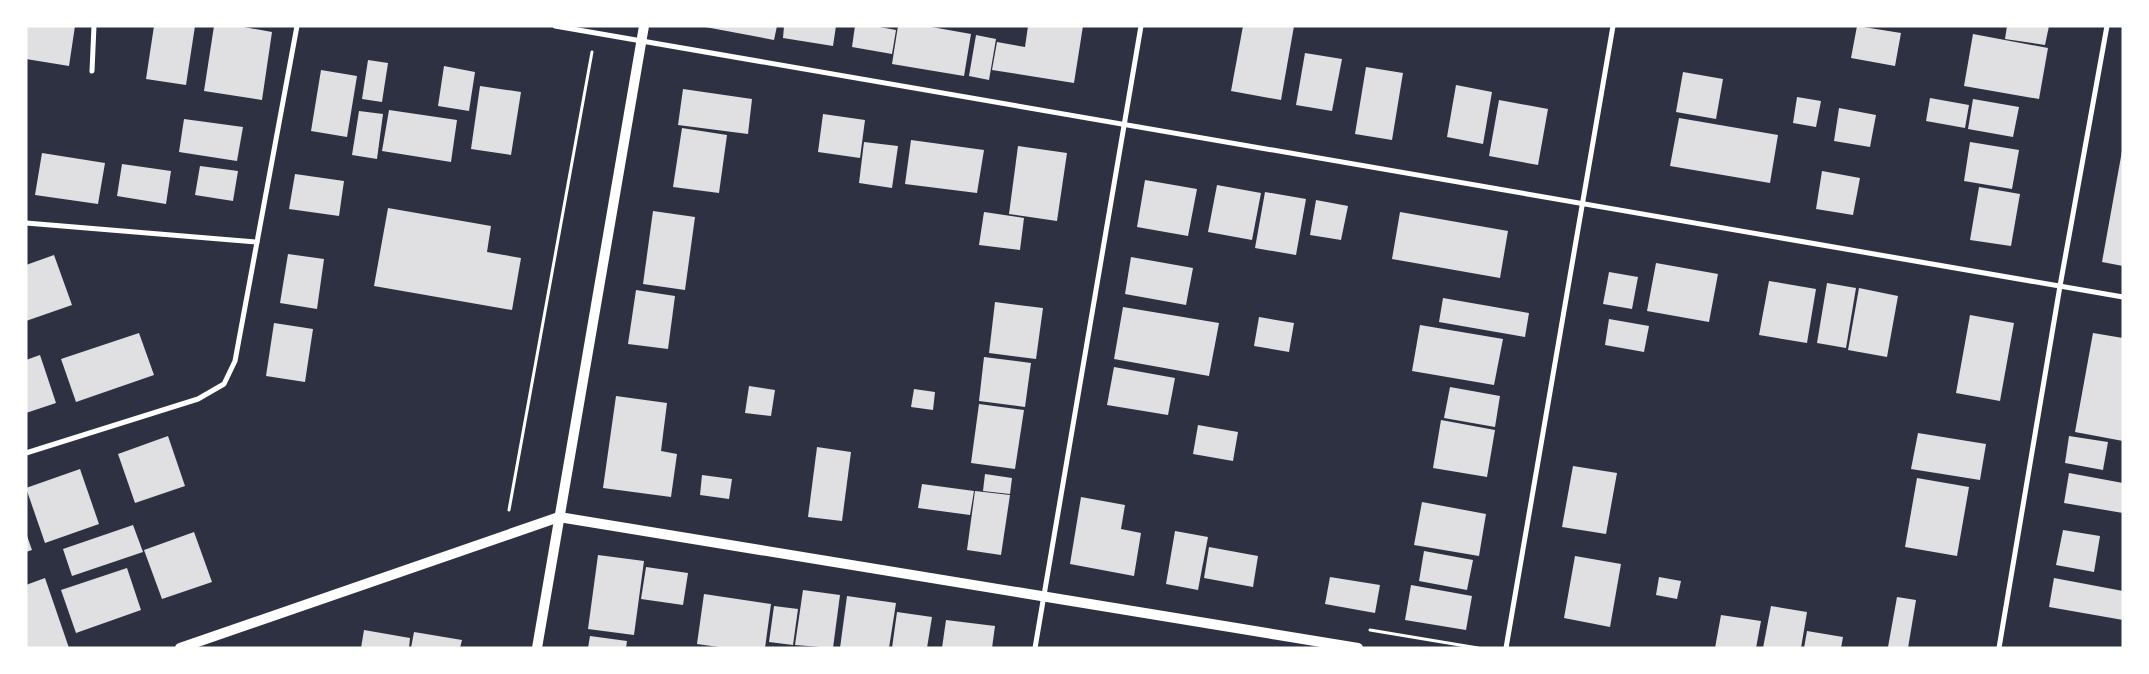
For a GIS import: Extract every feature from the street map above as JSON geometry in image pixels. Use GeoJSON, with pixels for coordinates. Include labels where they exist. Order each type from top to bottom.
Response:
{"type":"FeatureCollection","features":[{"type":"Feature","properties":{"kind":"main road"},"geometry":{"type":"LineString","coordinates":[[537,648],[644,26]]}},
{"type":"Feature","properties":{"kind":"main road"},"geometry":{"type":"LineString","coordinates":[[180,648],[559,517],[1358,648]]}},
{"type":"Feature","properties":{"kind":"street"},"geometry":{"type":"LineString","coordinates":[[92,71],[94,26]]}},
{"type":"Feature","properties":{"kind":"street"},"geometry":{"type":"LineString","coordinates":[[26,454],[198,399],[224,384],[235,361],[298,26]]}},
{"type":"Feature","properties":{"kind":"street"},"geometry":{"type":"LineString","coordinates":[[555,26],[2123,297]]}},
{"type":"Feature","properties":{"kind":"street"},"geometry":{"type":"LineString","coordinates":[[1035,648],[1141,26]]}},
{"type":"Feature","properties":{"kind":"street"},"geometry":{"type":"LineString","coordinates":[[1506,648],[1612,26]]}},
{"type":"Feature","properties":{"kind":"street"},"geometry":{"type":"LineString","coordinates":[[1999,648],[2060,286],[2107,26]]}},
{"type":"Feature","properties":{"kind":"street"},"geometry":{"type":"LineString","coordinates":[[26,223],[257,242]]}},
{"type":"Feature","properties":{"kind":"path"},"geometry":{"type":"LineString","coordinates":[[505,536],[595,34]]}},
{"type":"Feature","properties":{"kind":"building"},"geometry":{"type":"Polygon","coordinates":[[[26,26],[75,26],[69,66],[26,59],[26,26]]]}},
{"type":"Feature","properties":{"kind":"building"},"geometry":{"type":"Polygon","coordinates":[[[154,26],[195,26],[186,85],[146,79],[154,26]]]}},
{"type":"Feature","properties":{"kind":"building"},"geometry":{"type":"Polygon","coordinates":[[[214,26],[238,26],[272,32],[262,100],[204,91],[214,26]]]}},
{"type":"Feature","properties":{"kind":"building"},"geometry":{"type":"Polygon","coordinates":[[[700,26],[777,26],[774,40],[700,26]]]}},
{"type":"Feature","properties":{"kind":"building"},"geometry":{"type":"Polygon","coordinates":[[[784,26],[836,26],[833,46],[783,38],[784,26]]]}},
{"type":"Feature","properties":{"kind":"building"},"geometry":{"type":"Polygon","coordinates":[[[855,26],[874,26],[896,30],[892,54],[852,47],[855,26]]]}},
{"type":"Feature","properties":{"kind":"building"},"geometry":{"type":"Polygon","coordinates":[[[898,26],[926,26],[971,34],[964,76],[892,64],[898,26]]]}},
{"type":"Feature","properties":{"kind":"building"},"geometry":{"type":"Polygon","coordinates":[[[1028,26],[1083,26],[1074,83],[992,70],[997,42],[1025,47],[1028,26]]]}},
{"type":"Feature","properties":{"kind":"building"},"geometry":{"type":"Polygon","coordinates":[[[1243,26],[1294,26],[1281,100],[1231,91],[1243,26]]]}},
{"type":"Feature","properties":{"kind":"building"},"geometry":{"type":"Polygon","coordinates":[[[1857,26],[1901,33],[1895,66],[1851,58],[1857,26]]]}},
{"type":"Feature","properties":{"kind":"building"},"geometry":{"type":"Polygon","coordinates":[[[2007,26],[2049,26],[2045,45],[2005,39],[2007,26]]]}},
{"type":"Feature","properties":{"kind":"building"},"geometry":{"type":"Polygon","coordinates":[[[1973,34],[2048,48],[2039,99],[1964,86],[1973,34]]]}},
{"type":"Feature","properties":{"kind":"building"},"geometry":{"type":"Polygon","coordinates":[[[976,35],[996,39],[989,80],[969,76],[976,35]]]}},
{"type":"Feature","properties":{"kind":"building"},"geometry":{"type":"Polygon","coordinates":[[[1305,53],[1342,59],[1332,111],[1296,105],[1305,53]]]}},
{"type":"Feature","properties":{"kind":"building"},"geometry":{"type":"Polygon","coordinates":[[[368,60],[388,63],[382,102],[362,99],[368,60]]]}},
{"type":"Feature","properties":{"kind":"building"},"geometry":{"type":"Polygon","coordinates":[[[444,66],[475,72],[469,111],[438,106],[444,66]]]}},
{"type":"Feature","properties":{"kind":"building"},"geometry":{"type":"Polygon","coordinates":[[[1366,67],[1403,73],[1392,140],[1355,134],[1366,67]]]}},
{"type":"Feature","properties":{"kind":"building"},"geometry":{"type":"Polygon","coordinates":[[[321,70],[357,76],[347,137],[311,131],[321,70]]]}},
{"type":"Feature","properties":{"kind":"building"},"geometry":{"type":"Polygon","coordinates":[[[1683,72],[1723,79],[1716,119],[1676,112],[1683,72]]]}},
{"type":"Feature","properties":{"kind":"building"},"geometry":{"type":"Polygon","coordinates":[[[1456,85],[1492,92],[1483,144],[1447,137],[1456,85]]]}},
{"type":"Feature","properties":{"kind":"building"},"geometry":{"type":"Polygon","coordinates":[[[480,86],[521,92],[511,155],[471,149],[480,86]]]}},
{"type":"Feature","properties":{"kind":"building"},"geometry":{"type":"Polygon","coordinates":[[[683,89],[752,99],[748,134],[678,125],[683,89]]]}},
{"type":"Feature","properties":{"kind":"building"},"geometry":{"type":"Polygon","coordinates":[[[1797,97],[1821,101],[1816,127],[1793,123],[1797,97]]]}},
{"type":"Feature","properties":{"kind":"building"},"geometry":{"type":"Polygon","coordinates":[[[1930,98],[1969,105],[1965,128],[1926,121],[1930,98]]]}},
{"type":"Feature","properties":{"kind":"building"},"geometry":{"type":"Polygon","coordinates":[[[1973,99],[2019,107],[2013,137],[1968,129],[1973,99]]]}},
{"type":"Feature","properties":{"kind":"building"},"geometry":{"type":"Polygon","coordinates":[[[1499,100],[1548,109],[1538,165],[1489,156],[1499,100]]]}},
{"type":"Feature","properties":{"kind":"building"},"geometry":{"type":"Polygon","coordinates":[[[1839,108],[1876,115],[1870,147],[1834,141],[1839,108]]]}},
{"type":"Feature","properties":{"kind":"building"},"geometry":{"type":"Polygon","coordinates":[[[389,110],[457,120],[451,162],[382,151],[389,110]]]}},
{"type":"Feature","properties":{"kind":"building"},"geometry":{"type":"Polygon","coordinates":[[[359,111],[383,114],[377,159],[352,155],[359,111]]]}},
{"type":"Feature","properties":{"kind":"building"},"geometry":{"type":"Polygon","coordinates":[[[823,114],[865,120],[860,158],[818,152],[823,114]]]}},
{"type":"Feature","properties":{"kind":"building"},"geometry":{"type":"Polygon","coordinates":[[[1679,118],[1778,135],[1770,183],[1670,166],[1679,118]]]}},
{"type":"Feature","properties":{"kind":"building"},"geometry":{"type":"Polygon","coordinates":[[[184,119],[243,127],[237,161],[179,152],[184,119]]]}},
{"type":"Feature","properties":{"kind":"building"},"geometry":{"type":"Polygon","coordinates":[[[682,128],[727,135],[719,193],[673,187],[682,128]]]}},
{"type":"Feature","properties":{"kind":"building"},"geometry":{"type":"Polygon","coordinates":[[[911,140],[984,150],[977,193],[905,184],[911,140]]]}},
{"type":"Feature","properties":{"kind":"building"},"geometry":{"type":"Polygon","coordinates":[[[864,142],[898,146],[892,188],[859,183],[864,142]]]}},
{"type":"Feature","properties":{"kind":"building"},"geometry":{"type":"Polygon","coordinates":[[[1970,142],[2019,150],[2012,189],[1964,181],[1970,142]]]}},
{"type":"Feature","properties":{"kind":"building"},"geometry":{"type":"Polygon","coordinates":[[[1018,146],[1067,153],[1057,221],[1009,214],[1018,146]]]}},
{"type":"Feature","properties":{"kind":"building"},"geometry":{"type":"Polygon","coordinates":[[[2123,151],[2123,266],[2102,262],[2123,151]]]}},
{"type":"Feature","properties":{"kind":"building"},"geometry":{"type":"Polygon","coordinates":[[[42,153],[105,163],[98,204],[35,195],[42,153]]]}},
{"type":"Feature","properties":{"kind":"building"},"geometry":{"type":"Polygon","coordinates":[[[122,164],[171,171],[166,204],[117,196],[122,164]]]}},
{"type":"Feature","properties":{"kind":"building"},"geometry":{"type":"Polygon","coordinates":[[[200,166],[238,171],[233,201],[195,195],[200,166]]]}},
{"type":"Feature","properties":{"kind":"building"},"geometry":{"type":"Polygon","coordinates":[[[1822,171],[1860,178],[1853,215],[1816,209],[1822,171]]]}},
{"type":"Feature","properties":{"kind":"building"},"geometry":{"type":"Polygon","coordinates":[[[295,174],[344,181],[339,216],[289,209],[295,174]]]}},
{"type":"Feature","properties":{"kind":"building"},"geometry":{"type":"Polygon","coordinates":[[[1145,180],[1197,189],[1188,236],[1137,227],[1145,180]]]}},
{"type":"Feature","properties":{"kind":"building"},"geometry":{"type":"Polygon","coordinates":[[[1217,185],[1261,193],[1252,240],[1208,232],[1217,185]]]}},
{"type":"Feature","properties":{"kind":"building"},"geometry":{"type":"Polygon","coordinates":[[[1979,187],[2020,194],[2011,246],[1970,240],[1979,187]]]}},
{"type":"Feature","properties":{"kind":"building"},"geometry":{"type":"Polygon","coordinates":[[[1265,192],[1306,199],[1296,255],[1255,248],[1265,192]]]}},
{"type":"Feature","properties":{"kind":"building"},"geometry":{"type":"Polygon","coordinates":[[[1316,200],[1348,206],[1341,240],[1310,235],[1316,200]]]}},
{"type":"Feature","properties":{"kind":"building"},"geometry":{"type":"Polygon","coordinates":[[[388,208],[491,226],[487,252],[521,258],[512,310],[374,286],[388,208]]]}},
{"type":"Feature","properties":{"kind":"building"},"geometry":{"type":"Polygon","coordinates":[[[653,211],[695,217],[685,290],[643,284],[653,211]]]}},
{"type":"Feature","properties":{"kind":"building"},"geometry":{"type":"Polygon","coordinates":[[[984,212],[1024,218],[1020,250],[979,245],[984,212]]]}},
{"type":"Feature","properties":{"kind":"building"},"geometry":{"type":"Polygon","coordinates":[[[1400,212],[1508,231],[1500,278],[1392,259],[1400,212]]]}},
{"type":"Feature","properties":{"kind":"building"},"geometry":{"type":"Polygon","coordinates":[[[288,254],[324,259],[317,309],[280,303],[288,254]]]}},
{"type":"Feature","properties":{"kind":"building"},"geometry":{"type":"Polygon","coordinates":[[[54,255],[72,305],[26,321],[26,265],[54,255]]]}},
{"type":"Feature","properties":{"kind":"building"},"geometry":{"type":"Polygon","coordinates":[[[1131,257],[1193,268],[1186,305],[1125,294],[1131,257]]]}},
{"type":"Feature","properties":{"kind":"building"},"geometry":{"type":"Polygon","coordinates":[[[1656,263],[1718,274],[1709,322],[1647,311],[1656,263]]]}},
{"type":"Feature","properties":{"kind":"building"},"geometry":{"type":"Polygon","coordinates":[[[1609,272],[1638,277],[1632,309],[1603,304],[1609,272]]]}},
{"type":"Feature","properties":{"kind":"building"},"geometry":{"type":"Polygon","coordinates":[[[1769,281],[1816,289],[1807,343],[1759,335],[1769,281]]]}},
{"type":"Feature","properties":{"kind":"building"},"geometry":{"type":"Polygon","coordinates":[[[1827,283],[1856,288],[1846,348],[1817,343],[1827,283]]]}},
{"type":"Feature","properties":{"kind":"building"},"geometry":{"type":"Polygon","coordinates":[[[1859,288],[1898,296],[1887,357],[1848,350],[1859,288]]]}},
{"type":"Feature","properties":{"kind":"building"},"geometry":{"type":"Polygon","coordinates":[[[636,290],[675,296],[668,349],[628,344],[636,290]]]}},
{"type":"Feature","properties":{"kind":"building"},"geometry":{"type":"Polygon","coordinates":[[[1443,298],[1529,313],[1525,337],[1439,322],[1443,298]]]}},
{"type":"Feature","properties":{"kind":"building"},"geometry":{"type":"Polygon","coordinates":[[[995,302],[1043,308],[1036,359],[989,353],[995,302]]]}},
{"type":"Feature","properties":{"kind":"building"},"geometry":{"type":"Polygon","coordinates":[[[1123,307],[1219,323],[1209,376],[1114,359],[1123,307]]]}},
{"type":"Feature","properties":{"kind":"building"},"geometry":{"type":"Polygon","coordinates":[[[1970,315],[2014,323],[2000,401],[1956,393],[1970,315]]]}},
{"type":"Feature","properties":{"kind":"building"},"geometry":{"type":"Polygon","coordinates":[[[1259,317],[1294,323],[1289,352],[1254,346],[1259,317]]]}},
{"type":"Feature","properties":{"kind":"building"},"geometry":{"type":"Polygon","coordinates":[[[1609,319],[1649,326],[1644,352],[1605,345],[1609,319]]]}},
{"type":"Feature","properties":{"kind":"building"},"geometry":{"type":"Polygon","coordinates":[[[274,323],[313,329],[305,382],[266,376],[274,323]]]}},
{"type":"Feature","properties":{"kind":"building"},"geometry":{"type":"Polygon","coordinates":[[[1420,325],[1503,339],[1494,385],[1412,371],[1420,325]]]}},
{"type":"Feature","properties":{"kind":"building"},"geometry":{"type":"Polygon","coordinates":[[[139,333],[154,375],[76,402],[61,359],[139,333]]]}},
{"type":"Feature","properties":{"kind":"building"},"geometry":{"type":"Polygon","coordinates":[[[2093,333],[2123,338],[2123,441],[2075,432],[2093,333]]]}},
{"type":"Feature","properties":{"kind":"building"},"geometry":{"type":"Polygon","coordinates":[[[40,355],[56,403],[26,413],[26,360],[40,355]]]}},
{"type":"Feature","properties":{"kind":"building"},"geometry":{"type":"Polygon","coordinates":[[[984,357],[1031,363],[1025,407],[979,401],[984,357]]]}},
{"type":"Feature","properties":{"kind":"building"},"geometry":{"type":"Polygon","coordinates":[[[1114,367],[1175,378],[1168,415],[1107,405],[1114,367]]]}},
{"type":"Feature","properties":{"kind":"building"},"geometry":{"type":"Polygon","coordinates":[[[749,386],[775,390],[771,416],[745,413],[749,386]]]}},
{"type":"Feature","properties":{"kind":"building"},"geometry":{"type":"Polygon","coordinates":[[[1450,387],[1500,396],[1495,427],[1444,418],[1450,387]]]}},
{"type":"Feature","properties":{"kind":"building"},"geometry":{"type":"Polygon","coordinates":[[[914,389],[935,392],[933,410],[911,407],[914,389]]]}},
{"type":"Feature","properties":{"kind":"building"},"geometry":{"type":"Polygon","coordinates":[[[616,396],[667,403],[661,451],[677,454],[671,497],[603,488],[616,396]]]}},
{"type":"Feature","properties":{"kind":"building"},"geometry":{"type":"Polygon","coordinates":[[[979,404],[1024,410],[1015,469],[971,463],[979,404]]]}},
{"type":"Feature","properties":{"kind":"building"},"geometry":{"type":"Polygon","coordinates":[[[1441,420],[1495,430],[1487,477],[1433,468],[1441,420]]]}},
{"type":"Feature","properties":{"kind":"building"},"geometry":{"type":"Polygon","coordinates":[[[1198,425],[1238,432],[1233,461],[1193,454],[1198,425]]]}},
{"type":"Feature","properties":{"kind":"building"},"geometry":{"type":"Polygon","coordinates":[[[1918,433],[1986,444],[1980,480],[1911,469],[1918,433]]]}},
{"type":"Feature","properties":{"kind":"building"},"geometry":{"type":"Polygon","coordinates":[[[168,436],[185,486],[135,503],[118,454],[168,436]]]}},
{"type":"Feature","properties":{"kind":"building"},"geometry":{"type":"Polygon","coordinates":[[[2069,436],[2108,442],[2103,470],[2065,463],[2069,436]]]}},
{"type":"Feature","properties":{"kind":"building"},"geometry":{"type":"Polygon","coordinates":[[[817,447],[851,452],[842,521],[808,517],[817,447]]]}},
{"type":"Feature","properties":{"kind":"building"},"geometry":{"type":"Polygon","coordinates":[[[1573,466],[1617,473],[1606,534],[1562,527],[1573,466]]]}},
{"type":"Feature","properties":{"kind":"building"},"geometry":{"type":"Polygon","coordinates":[[[80,469],[99,524],[45,543],[26,488],[80,469]]]}},
{"type":"Feature","properties":{"kind":"building"},"geometry":{"type":"Polygon","coordinates":[[[2069,473],[2123,483],[2123,513],[2064,503],[2069,473]]]}},
{"type":"Feature","properties":{"kind":"building"},"geometry":{"type":"Polygon","coordinates":[[[985,474],[1012,478],[1010,494],[983,491],[985,474]]]}},
{"type":"Feature","properties":{"kind":"building"},"geometry":{"type":"Polygon","coordinates":[[[702,475],[732,479],[729,499],[700,495],[702,475]]]}},
{"type":"Feature","properties":{"kind":"building"},"geometry":{"type":"Polygon","coordinates":[[[1917,478],[1969,487],[1957,556],[1905,547],[1917,478]]]}},
{"type":"Feature","properties":{"kind":"building"},"geometry":{"type":"Polygon","coordinates":[[[922,484],[974,491],[970,515],[918,508],[922,484]]]}},
{"type":"Feature","properties":{"kind":"building"},"geometry":{"type":"Polygon","coordinates":[[[975,491],[1010,495],[1001,555],[967,550],[975,491]]]}},
{"type":"Feature","properties":{"kind":"building"},"geometry":{"type":"Polygon","coordinates":[[[1081,497],[1125,505],[1121,529],[1141,533],[1134,576],[1070,564],[1081,497]]]}},
{"type":"Feature","properties":{"kind":"building"},"geometry":{"type":"Polygon","coordinates":[[[1422,502],[1486,514],[1479,556],[1414,545],[1422,502]]]}},
{"type":"Feature","properties":{"kind":"building"},"geometry":{"type":"Polygon","coordinates":[[[133,525],[143,552],[72,576],[63,549],[133,525]]]}},
{"type":"Feature","properties":{"kind":"building"},"geometry":{"type":"Polygon","coordinates":[[[2063,530],[2100,536],[2094,572],[2056,565],[2063,530]]]}},
{"type":"Feature","properties":{"kind":"building"},"geometry":{"type":"Polygon","coordinates":[[[1175,531],[1208,537],[1198,590],[1166,584],[1175,531]]]}},
{"type":"Feature","properties":{"kind":"building"},"geometry":{"type":"Polygon","coordinates":[[[194,532],[212,582],[162,599],[144,550],[194,532]]]}},
{"type":"Feature","properties":{"kind":"building"},"geometry":{"type":"Polygon","coordinates":[[[26,533],[32,550],[26,552],[26,533]]]}},
{"type":"Feature","properties":{"kind":"building"},"geometry":{"type":"Polygon","coordinates":[[[1209,547],[1258,556],[1253,587],[1204,578],[1209,547]]]}},
{"type":"Feature","properties":{"kind":"building"},"geometry":{"type":"Polygon","coordinates":[[[1424,551],[1473,560],[1467,590],[1419,581],[1424,551]]]}},
{"type":"Feature","properties":{"kind":"building"},"geometry":{"type":"Polygon","coordinates":[[[598,555],[644,561],[634,635],[588,629],[598,555]]]}},
{"type":"Feature","properties":{"kind":"building"},"geometry":{"type":"Polygon","coordinates":[[[1575,556],[1621,564],[1610,627],[1564,618],[1575,556]]]}},
{"type":"Feature","properties":{"kind":"building"},"geometry":{"type":"Polygon","coordinates":[[[646,567],[688,573],[683,605],[641,599],[646,567]]]}},
{"type":"Feature","properties":{"kind":"building"},"geometry":{"type":"Polygon","coordinates":[[[127,568],[141,610],[76,633],[61,590],[127,568]]]}},
{"type":"Feature","properties":{"kind":"building"},"geometry":{"type":"Polygon","coordinates":[[[1330,577],[1380,585],[1375,613],[1325,604],[1330,577]]]}},
{"type":"Feature","properties":{"kind":"building"},"geometry":{"type":"Polygon","coordinates":[[[1659,577],[1681,581],[1677,599],[1656,595],[1659,577]]]}},
{"type":"Feature","properties":{"kind":"building"},"geometry":{"type":"Polygon","coordinates":[[[45,578],[69,648],[26,648],[26,585],[45,578]]]}},
{"type":"Feature","properties":{"kind":"building"},"geometry":{"type":"Polygon","coordinates":[[[2054,578],[2123,591],[2123,620],[2049,607],[2054,578]]]}},
{"type":"Feature","properties":{"kind":"building"},"geometry":{"type":"Polygon","coordinates":[[[1411,585],[1472,596],[1466,630],[1405,620],[1411,585]]]}},
{"type":"Feature","properties":{"kind":"building"},"geometry":{"type":"Polygon","coordinates":[[[803,590],[840,595],[833,648],[795,645],[803,590]]]}},
{"type":"Feature","properties":{"kind":"building"},"geometry":{"type":"Polygon","coordinates":[[[704,594],[771,604],[765,648],[726,648],[697,644],[704,594]]]}},
{"type":"Feature","properties":{"kind":"building"},"geometry":{"type":"Polygon","coordinates":[[[847,596],[896,603],[889,648],[840,648],[847,596]]]}},
{"type":"Feature","properties":{"kind":"building"},"geometry":{"type":"Polygon","coordinates":[[[1897,597],[1916,600],[1908,648],[1888,647],[1897,597]]]}},
{"type":"Feature","properties":{"kind":"building"},"geometry":{"type":"Polygon","coordinates":[[[774,606],[798,609],[793,645],[769,642],[774,606]]]}},
{"type":"Feature","properties":{"kind":"building"},"geometry":{"type":"Polygon","coordinates":[[[1771,606],[1807,612],[1801,648],[1763,648],[1771,606]]]}},
{"type":"Feature","properties":{"kind":"building"},"geometry":{"type":"Polygon","coordinates":[[[897,612],[932,617],[927,648],[892,648],[897,612]]]}},
{"type":"Feature","properties":{"kind":"building"},"geometry":{"type":"Polygon","coordinates":[[[1721,615],[1761,621],[1756,648],[1715,648],[1721,615]]]}},
{"type":"Feature","properties":{"kind":"building"},"geometry":{"type":"Polygon","coordinates":[[[946,620],[995,626],[992,648],[942,648],[946,620]]]}},
{"type":"Feature","properties":{"kind":"building"},"geometry":{"type":"Polygon","coordinates":[[[364,630],[410,638],[409,648],[361,648],[364,630]]]}},
{"type":"Feature","properties":{"kind":"building"},"geometry":{"type":"Polygon","coordinates":[[[1807,631],[1843,637],[1841,648],[1804,648],[1807,631]]]}},
{"type":"Feature","properties":{"kind":"building"},"geometry":{"type":"Polygon","coordinates":[[[414,632],[462,640],[460,648],[411,648],[414,632]]]}},
{"type":"Feature","properties":{"kind":"building"},"geometry":{"type":"Polygon","coordinates":[[[590,636],[627,641],[626,648],[588,648],[590,636]]]}}]}
